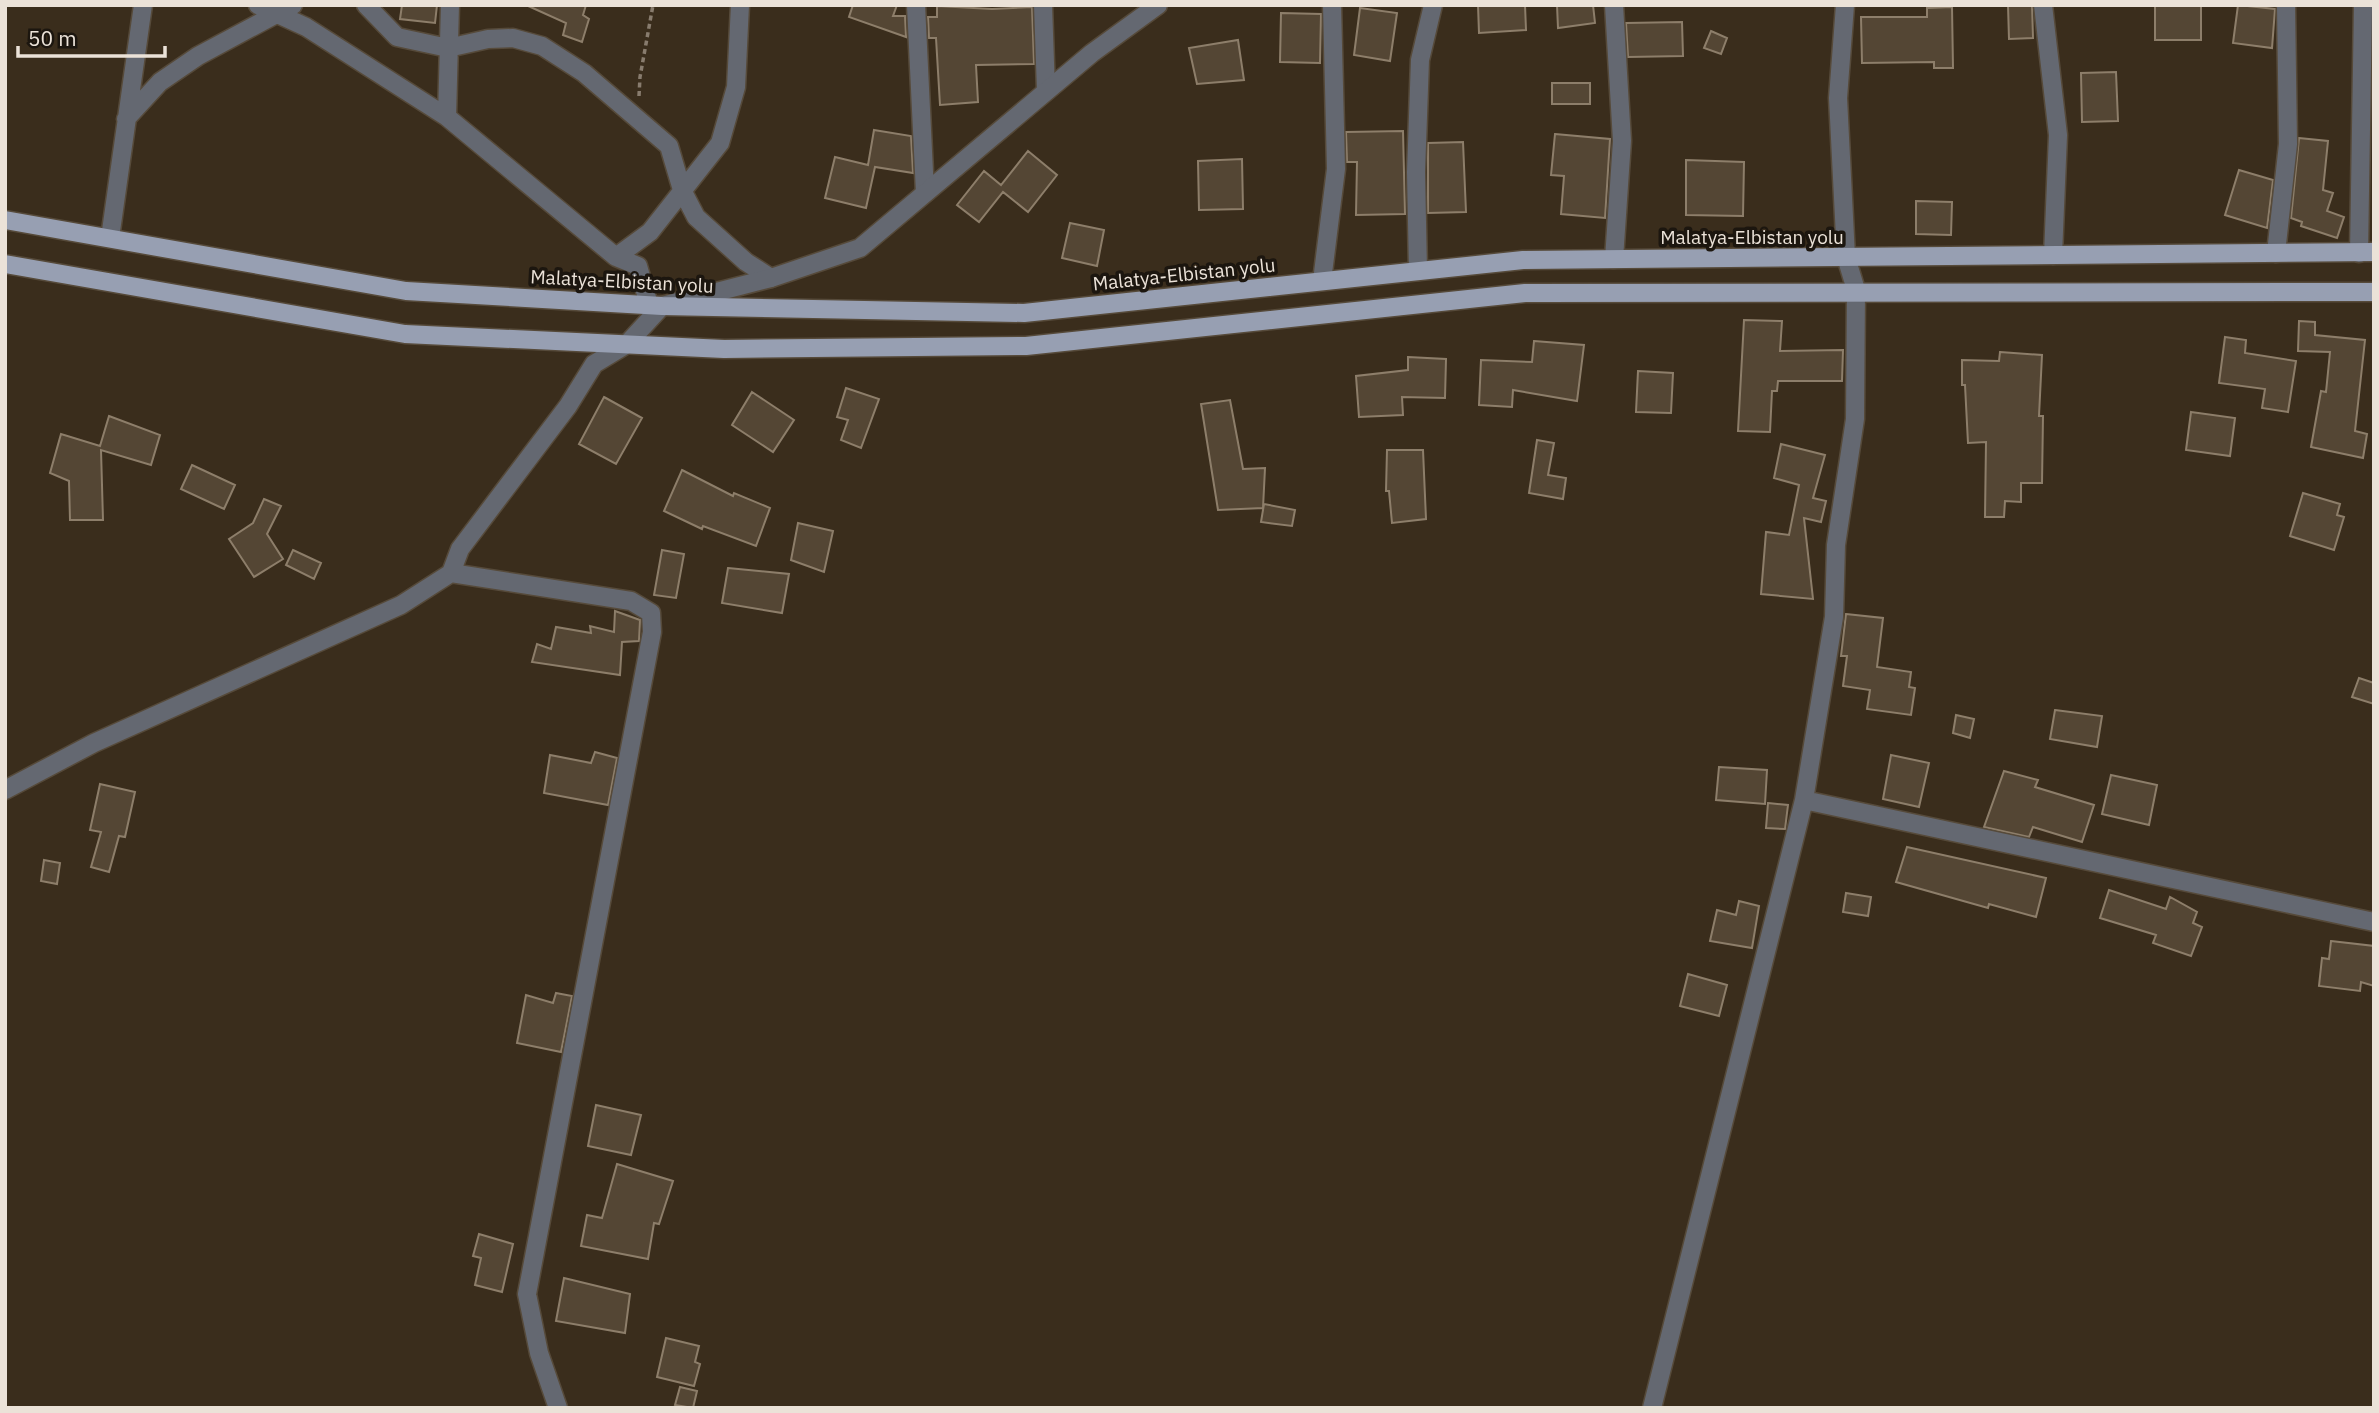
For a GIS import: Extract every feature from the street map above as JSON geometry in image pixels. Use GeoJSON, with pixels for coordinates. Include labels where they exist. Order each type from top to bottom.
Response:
{"type":"FeatureCollection","features":[{"type":"Feature","properties":{"kind":"main road","name":"Malatya-Elbistan yolu"},"geometry":{"type":"LineString","coordinates":[[5,220],[406,291],[656,305],[1024,313],[1523,260],[2366,253]]}},
{"type":"Feature","properties":{"kind":"main road"},"geometry":{"type":"LineString","coordinates":[[5,264],[405,334],[724,349],[1026,346],[1525,293],[1856,290],[2374,292]]}},
{"type":"Feature","properties":{"kind":"street"},"geometry":{"type":"LineString","coordinates":[[110,238],[143,5]]}},
{"type":"Feature","properties":{"kind":"street"},"geometry":{"type":"LineString","coordinates":[[258,5],[306,27],[447,117],[616,257],[638,266],[656,305]]}},
{"type":"Feature","properties":{"kind":"street"},"geometry":{"type":"LineString","coordinates":[[126,119],[160,82],[232,36],[293,5]]}},
{"type":"Feature","properties":{"kind":"street"},"geometry":{"type":"LineString","coordinates":[[366,5],[397,37],[448,48],[513,38],[542,46],[584,73],[639,123],[670,146],[682,190],[696,217],[746,262],[771,278]]}},
{"type":"Feature","properties":{"kind":"street"},"geometry":{"type":"LineString","coordinates":[[447,117],[450,5]]}},
{"type":"Feature","properties":{"kind":"street"},"geometry":{"type":"LineString","coordinates":[[616,257],[650,232],[720,143],[736,87],[740,5]]}},
{"type":"Feature","properties":{"kind":"street"},"geometry":{"type":"LineString","coordinates":[[916,5],[925,193]]}},
{"type":"Feature","properties":{"kind":"street"},"geometry":{"type":"LineString","coordinates":[[1043,5],[1046,91]]}},
{"type":"Feature","properties":{"kind":"street"},"geometry":{"type":"LineString","coordinates":[[5,790],[94,743],[401,605],[452,573],[460,549],[568,406],[594,364],[627,344],[656,305],[771,278],[860,248],[1046,91],[1158,5]]}},
{"type":"Feature","properties":{"kind":"street"},"geometry":{"type":"LineString","coordinates":[[1322,281],[1336,169],[1332,5]]}},
{"type":"Feature","properties":{"kind":"street"},"geometry":{"type":"LineString","coordinates":[[1418,271],[1416,172],[1420,60],[1433,5]]}},
{"type":"Feature","properties":{"kind":"street"},"geometry":{"type":"LineString","coordinates":[[1614,5],[1622,141],[1614,259]]}},
{"type":"Feature","properties":{"kind":"street"},"geometry":{"type":"LineString","coordinates":[[1652,1408],[1804,800],[1833,617],[1836,545],[1855,419],[1856,290],[1846,257],[1838,98],[1846,5]]}},
{"type":"Feature","properties":{"kind":"street"},"geometry":{"type":"LineString","coordinates":[[2043,5],[2058,135],[2053,255]]}},
{"type":"Feature","properties":{"kind":"street"},"geometry":{"type":"LineString","coordinates":[[2276,253],[2288,144],[2286,5]]}},
{"type":"Feature","properties":{"kind":"street"},"geometry":{"type":"LineString","coordinates":[[2363,5],[2366,253]]}},
{"type":"Feature","properties":{"kind":"street"},"geometry":{"type":"LineString","coordinates":[[452,573],[631,601],[651,613],[652,632],[527,1294],[539,1353],[558,1408]]}},
{"type":"Feature","properties":{"kind":"street"},"geometry":{"type":"LineString","coordinates":[[1804,800],[2374,922]]}},
{"type":"Feature","properties":{"kind":"path"},"geometry":{"type":"LineString","coordinates":[[639,123],[640,77],[653,5]]}},
{"type":"Feature","properties":{"kind":"building"},"geometry":{"type":"Polygon","coordinates":[[[402,5],[437,5],[435,23],[400,19],[402,5]]]}},
{"type":"Feature","properties":{"kind":"building"},"geometry":{"type":"Polygon","coordinates":[[[526,5],[586,5],[583,15],[589,19],[582,42],[563,35],[566,23],[526,5]]]}},
{"type":"Feature","properties":{"kind":"building"},"geometry":{"type":"Polygon","coordinates":[[[853,5],[897,5],[893,16],[905,16],[906,37],[849,17],[853,5]]]}},
{"type":"Feature","properties":{"kind":"building"},"geometry":{"type":"Polygon","coordinates":[[[1478,5],[1525,5],[1526,30],[1479,33],[1478,5]]]}},
{"type":"Feature","properties":{"kind":"building"},"geometry":{"type":"Polygon","coordinates":[[[1557,5],[1593,5],[1595,23],[1558,28],[1557,5]]]}},
{"type":"Feature","properties":{"kind":"building"},"geometry":{"type":"Polygon","coordinates":[[[2008,5],[2032,5],[2033,38],[2009,39],[2008,5]]]}},
{"type":"Feature","properties":{"kind":"building"},"geometry":{"type":"Polygon","coordinates":[[[2155,5],[2201,5],[2201,40],[2155,40],[2155,5]]]}},
{"type":"Feature","properties":{"kind":"building"},"geometry":{"type":"Polygon","coordinates":[[[2238,5],[2275,9],[2272,48],[2233,43],[2238,5]]]}},
{"type":"Feature","properties":{"kind":"building"},"geometry":{"type":"Polygon","coordinates":[[[937,6],[992,9],[1032,7],[1034,64],[976,65],[978,102],[940,105],[936,38],[929,38],[928,17],[937,17],[937,6]]]}},
{"type":"Feature","properties":{"kind":"building"},"geometry":{"type":"Polygon","coordinates":[[[1952,7],[1953,68],[1934,68],[1934,62],[1862,63],[1861,17],[1927,17],[1927,8],[1952,7]]]}},
{"type":"Feature","properties":{"kind":"building"},"geometry":{"type":"Polygon","coordinates":[[[1360,8],[1397,13],[1390,61],[1354,55],[1360,8]]]}},
{"type":"Feature","properties":{"kind":"building"},"geometry":{"type":"Polygon","coordinates":[[[1281,13],[1321,14],[1320,63],[1280,62],[1281,13]]]}},
{"type":"Feature","properties":{"kind":"building"},"geometry":{"type":"Polygon","coordinates":[[[1682,22],[1683,56],[1628,57],[1626,23],[1682,22]]]}},
{"type":"Feature","properties":{"kind":"building"},"geometry":{"type":"Polygon","coordinates":[[[1711,31],[1727,38],[1721,54],[1704,48],[1711,31]]]}},
{"type":"Feature","properties":{"kind":"building"},"geometry":{"type":"Polygon","coordinates":[[[1238,40],[1244,80],[1197,84],[1189,48],[1238,40]]]}},
{"type":"Feature","properties":{"kind":"building"},"geometry":{"type":"Polygon","coordinates":[[[2116,72],[2118,121],[2082,122],[2081,73],[2116,72]]]}},
{"type":"Feature","properties":{"kind":"building"},"geometry":{"type":"Polygon","coordinates":[[[1552,83],[1590,83],[1590,104],[1552,104],[1552,83]]]}},
{"type":"Feature","properties":{"kind":"building"},"geometry":{"type":"Polygon","coordinates":[[[874,130],[911,136],[913,173],[875,167],[866,208],[825,198],[835,157],[868,165],[874,130]]]}},
{"type":"Feature","properties":{"kind":"building"},"geometry":{"type":"Polygon","coordinates":[[[1403,131],[1405,214],[1356,215],[1357,162],[1347,162],[1346,132],[1403,131]]]}},
{"type":"Feature","properties":{"kind":"building"},"geometry":{"type":"Polygon","coordinates":[[[1555,134],[1610,139],[1605,218],[1561,214],[1564,176],[1551,175],[1555,134]]]}},
{"type":"Feature","properties":{"kind":"building"},"geometry":{"type":"Polygon","coordinates":[[[2299,138],[2328,141],[2323,190],[2333,193],[2327,211],[2344,217],[2337,238],[2301,226],[2302,222],[2291,218],[2299,138]]]}},
{"type":"Feature","properties":{"kind":"building"},"geometry":{"type":"Polygon","coordinates":[[[1463,142],[1466,212],[1428,213],[1428,143],[1463,142]]]}},
{"type":"Feature","properties":{"kind":"building"},"geometry":{"type":"Polygon","coordinates":[[[1028,151],[1057,175],[1028,212],[1003,192],[979,222],[957,205],[984,171],[1001,185],[1028,151]]]}},
{"type":"Feature","properties":{"kind":"building"},"geometry":{"type":"Polygon","coordinates":[[[1242,159],[1243,209],[1199,210],[1198,161],[1242,159]]]}},
{"type":"Feature","properties":{"kind":"building"},"geometry":{"type":"Polygon","coordinates":[[[1686,160],[1744,162],[1743,216],[1686,215],[1686,160]]]}},
{"type":"Feature","properties":{"kind":"building"},"geometry":{"type":"Polygon","coordinates":[[[2239,170],[2273,180],[2267,228],[2225,215],[2239,170]]]}},
{"type":"Feature","properties":{"kind":"building"},"geometry":{"type":"Polygon","coordinates":[[[1916,201],[1952,202],[1951,235],[1916,234],[1916,201]]]}},
{"type":"Feature","properties":{"kind":"building"},"geometry":{"type":"Polygon","coordinates":[[[1070,223],[1104,230],[1097,266],[1062,258],[1070,223]]]}},
{"type":"Feature","properties":{"kind":"building"},"geometry":{"type":"Polygon","coordinates":[[[1744,320],[1782,321],[1780,351],[1843,350],[1842,381],[1778,381],[1777,391],[1772,391],[1770,432],[1738,431],[1744,320]]]}},
{"type":"Feature","properties":{"kind":"building"},"geometry":{"type":"Polygon","coordinates":[[[2299,321],[2315,322],[2315,335],[2365,340],[2355,431],[2367,434],[2363,458],[2311,447],[2321,391],[2326,392],[2330,352],[2298,351],[2299,321]]]}},
{"type":"Feature","properties":{"kind":"building"},"geometry":{"type":"Polygon","coordinates":[[[2225,337],[2246,340],[2245,353],[2296,361],[2288,412],[2262,408],[2265,389],[2219,383],[2225,337]]]}},
{"type":"Feature","properties":{"kind":"building"},"geometry":{"type":"Polygon","coordinates":[[[1534,341],[1584,345],[1577,401],[1513,390],[1512,407],[1479,405],[1481,360],[1532,362],[1534,341]]]}},
{"type":"Feature","properties":{"kind":"building"},"geometry":{"type":"Polygon","coordinates":[[[2000,352],[2042,355],[2039,416],[2043,416],[2042,483],[2021,483],[2021,502],[2005,501],[2004,517],[1985,517],[1986,442],[1968,443],[1962,360],[1999,361],[2000,352]]]}},
{"type":"Feature","properties":{"kind":"building"},"geometry":{"type":"Polygon","coordinates":[[[1408,357],[1446,359],[1445,398],[1402,397],[1403,415],[1359,417],[1356,376],[1408,370],[1408,357]]]}},
{"type":"Feature","properties":{"kind":"building"},"geometry":{"type":"Polygon","coordinates":[[[1638,371],[1673,373],[1671,413],[1636,412],[1638,371]]]}},
{"type":"Feature","properties":{"kind":"building"},"geometry":{"type":"Polygon","coordinates":[[[846,388],[879,399],[861,448],[841,440],[848,420],[837,417],[846,388]]]}},
{"type":"Feature","properties":{"kind":"building"},"geometry":{"type":"Polygon","coordinates":[[[752,392],[794,420],[773,452],[732,425],[752,392]]]}},
{"type":"Feature","properties":{"kind":"building"},"geometry":{"type":"Polygon","coordinates":[[[604,397],[642,418],[616,464],[579,444],[604,397]]]}},
{"type":"Feature","properties":{"kind":"building"},"geometry":{"type":"Polygon","coordinates":[[[1230,400],[1243,469],[1265,468],[1263,508],[1218,510],[1201,404],[1230,400]]]}},
{"type":"Feature","properties":{"kind":"building"},"geometry":{"type":"Polygon","coordinates":[[[2191,412],[2235,418],[2230,456],[2186,450],[2191,412]]]}},
{"type":"Feature","properties":{"kind":"building"},"geometry":{"type":"Polygon","coordinates":[[[109,416],[160,435],[151,465],[101,450],[103,520],[70,520],[69,481],[50,473],[61,434],[100,446],[109,416]]]}},
{"type":"Feature","properties":{"kind":"building"},"geometry":{"type":"Polygon","coordinates":[[[1537,440],[1554,443],[1548,475],[1566,478],[1563,499],[1529,493],[1537,440]]]}},
{"type":"Feature","properties":{"kind":"building"},"geometry":{"type":"Polygon","coordinates":[[[1781,444],[1825,455],[1813,498],[1826,501],[1821,522],[1804,518],[1813,599],[1761,594],[1766,532],[1789,535],[1799,485],[1774,478],[1781,444]]]}},
{"type":"Feature","properties":{"kind":"building"},"geometry":{"type":"Polygon","coordinates":[[[1387,450],[1423,450],[1426,519],[1392,523],[1389,491],[1386,491],[1387,450]]]}},
{"type":"Feature","properties":{"kind":"building"},"geometry":{"type":"Polygon","coordinates":[[[192,465],[235,485],[224,509],[181,489],[192,465]]]}},
{"type":"Feature","properties":{"kind":"building"},"geometry":{"type":"Polygon","coordinates":[[[682,470],[733,496],[734,493],[770,508],[756,546],[703,526],[702,529],[664,511],[682,470]]]}},
{"type":"Feature","properties":{"kind":"building"},"geometry":{"type":"Polygon","coordinates":[[[2303,493],[2340,504],[2337,515],[2344,517],[2334,550],[2290,536],[2303,493]]]}},
{"type":"Feature","properties":{"kind":"building"},"geometry":{"type":"Polygon","coordinates":[[[264,499],[281,506],[267,534],[283,559],[254,577],[229,539],[253,523],[264,499]]]}},
{"type":"Feature","properties":{"kind":"building"},"geometry":{"type":"Polygon","coordinates":[[[1264,504],[1295,510],[1292,526],[1261,522],[1264,504]]]}},
{"type":"Feature","properties":{"kind":"building"},"geometry":{"type":"Polygon","coordinates":[[[798,523],[833,531],[824,572],[791,560],[798,523]]]}},
{"type":"Feature","properties":{"kind":"building"},"geometry":{"type":"Polygon","coordinates":[[[293,550],[321,563],[314,579],[286,565],[293,550]]]}},
{"type":"Feature","properties":{"kind":"building"},"geometry":{"type":"Polygon","coordinates":[[[662,550],[684,554],[676,598],[654,595],[662,550]]]}},
{"type":"Feature","properties":{"kind":"building"},"geometry":{"type":"Polygon","coordinates":[[[728,568],[789,574],[782,613],[722,603],[728,568]]]}},
{"type":"Feature","properties":{"kind":"building"},"geometry":{"type":"Polygon","coordinates":[[[615,611],[640,620],[639,641],[622,642],[620,675],[532,662],[537,644],[551,649],[556,627],[591,633],[590,626],[614,632],[615,611]]]}},
{"type":"Feature","properties":{"kind":"building"},"geometry":{"type":"Polygon","coordinates":[[[1846,614],[1883,618],[1877,667],[1911,672],[1909,687],[1915,688],[1911,715],[1867,709],[1870,690],[1843,686],[1847,656],[1841,656],[1846,614]]]}},
{"type":"Feature","properties":{"kind":"building"},"geometry":{"type":"Polygon","coordinates":[[[2359,678],[2374,683],[2374,704],[2352,697],[2359,678]]]}},
{"type":"Feature","properties":{"kind":"building"},"geometry":{"type":"Polygon","coordinates":[[[2055,710],[2102,716],[2097,747],[2050,739],[2055,710]]]}},
{"type":"Feature","properties":{"kind":"building"},"geometry":{"type":"Polygon","coordinates":[[[1956,715],[1974,719],[1970,738],[1953,733],[1956,715]]]}},
{"type":"Feature","properties":{"kind":"building"},"geometry":{"type":"Polygon","coordinates":[[[595,752],[617,758],[608,805],[544,793],[550,755],[591,763],[595,752]]]}},
{"type":"Feature","properties":{"kind":"building"},"geometry":{"type":"Polygon","coordinates":[[[1891,755],[1929,763],[1919,807],[1883,799],[1891,755]]]}},
{"type":"Feature","properties":{"kind":"building"},"geometry":{"type":"Polygon","coordinates":[[[1719,767],[1767,770],[1765,804],[1716,800],[1719,767]]]}},
{"type":"Feature","properties":{"kind":"building"},"geometry":{"type":"Polygon","coordinates":[[[2004,771],[2038,780],[2035,787],[2094,805],[2082,842],[2033,827],[2029,837],[1984,827],[2004,771]]]}},
{"type":"Feature","properties":{"kind":"building"},"geometry":{"type":"Polygon","coordinates":[[[2111,775],[2157,785],[2149,825],[2102,814],[2111,775]]]}},
{"type":"Feature","properties":{"kind":"building"},"geometry":{"type":"Polygon","coordinates":[[[100,784],[135,792],[125,837],[119,836],[109,872],[91,867],[101,832],[90,830],[100,784]]]}},
{"type":"Feature","properties":{"kind":"building"},"geometry":{"type":"Polygon","coordinates":[[[1768,803],[1788,805],[1785,829],[1766,828],[1768,803]]]}},
{"type":"Feature","properties":{"kind":"building"},"geometry":{"type":"Polygon","coordinates":[[[1907,847],[2046,878],[2036,917],[1989,904],[1988,908],[1896,882],[1907,847]]]}},
{"type":"Feature","properties":{"kind":"building"},"geometry":{"type":"Polygon","coordinates":[[[44,860],[60,863],[57,884],[41,881],[44,860]]]}},
{"type":"Feature","properties":{"kind":"building"},"geometry":{"type":"Polygon","coordinates":[[[2109,890],[2166,909],[2170,897],[2197,912],[2193,923],[2202,927],[2191,956],[2153,943],[2156,935],[2100,918],[2109,890]]]}},
{"type":"Feature","properties":{"kind":"building"},"geometry":{"type":"Polygon","coordinates":[[[1846,893],[1871,897],[1868,916],[1843,912],[1846,893]]]}},
{"type":"Feature","properties":{"kind":"building"},"geometry":{"type":"Polygon","coordinates":[[[1739,901],[1759,906],[1752,948],[1710,941],[1717,910],[1736,915],[1739,901]]]}},
{"type":"Feature","properties":{"kind":"building"},"geometry":{"type":"Polygon","coordinates":[[[2331,941],[2374,946],[2374,986],[2361,982],[2360,991],[2319,986],[2322,958],[2329,959],[2331,941]]]}},
{"type":"Feature","properties":{"kind":"building"},"geometry":{"type":"Polygon","coordinates":[[[1688,974],[1727,985],[1719,1016],[1680,1006],[1688,974]]]}},
{"type":"Feature","properties":{"kind":"building"},"geometry":{"type":"Polygon","coordinates":[[[556,993],[572,996],[561,1052],[517,1043],[526,995],[553,1003],[556,993]]]}},
{"type":"Feature","properties":{"kind":"building"},"geometry":{"type":"Polygon","coordinates":[[[596,1105],[641,1115],[631,1155],[588,1146],[596,1105]]]}},
{"type":"Feature","properties":{"kind":"building"},"geometry":{"type":"Polygon","coordinates":[[[617,1164],[673,1181],[659,1224],[654,1223],[648,1259],[581,1246],[587,1215],[602,1218],[617,1164]]]}},
{"type":"Feature","properties":{"kind":"building"},"geometry":{"type":"Polygon","coordinates":[[[479,1234],[513,1244],[502,1292],[475,1285],[481,1258],[473,1256],[479,1234]]]}},
{"type":"Feature","properties":{"kind":"building"},"geometry":{"type":"Polygon","coordinates":[[[564,1278],[630,1294],[625,1333],[556,1321],[564,1278]]]}},
{"type":"Feature","properties":{"kind":"building"},"geometry":{"type":"Polygon","coordinates":[[[666,1338],[699,1346],[695,1362],[700,1364],[694,1386],[657,1377],[666,1338]]]}},
{"type":"Feature","properties":{"kind":"building"},"geometry":{"type":"Polygon","coordinates":[[[680,1387],[697,1391],[693,1408],[675,1405],[680,1387]]]}}]}
